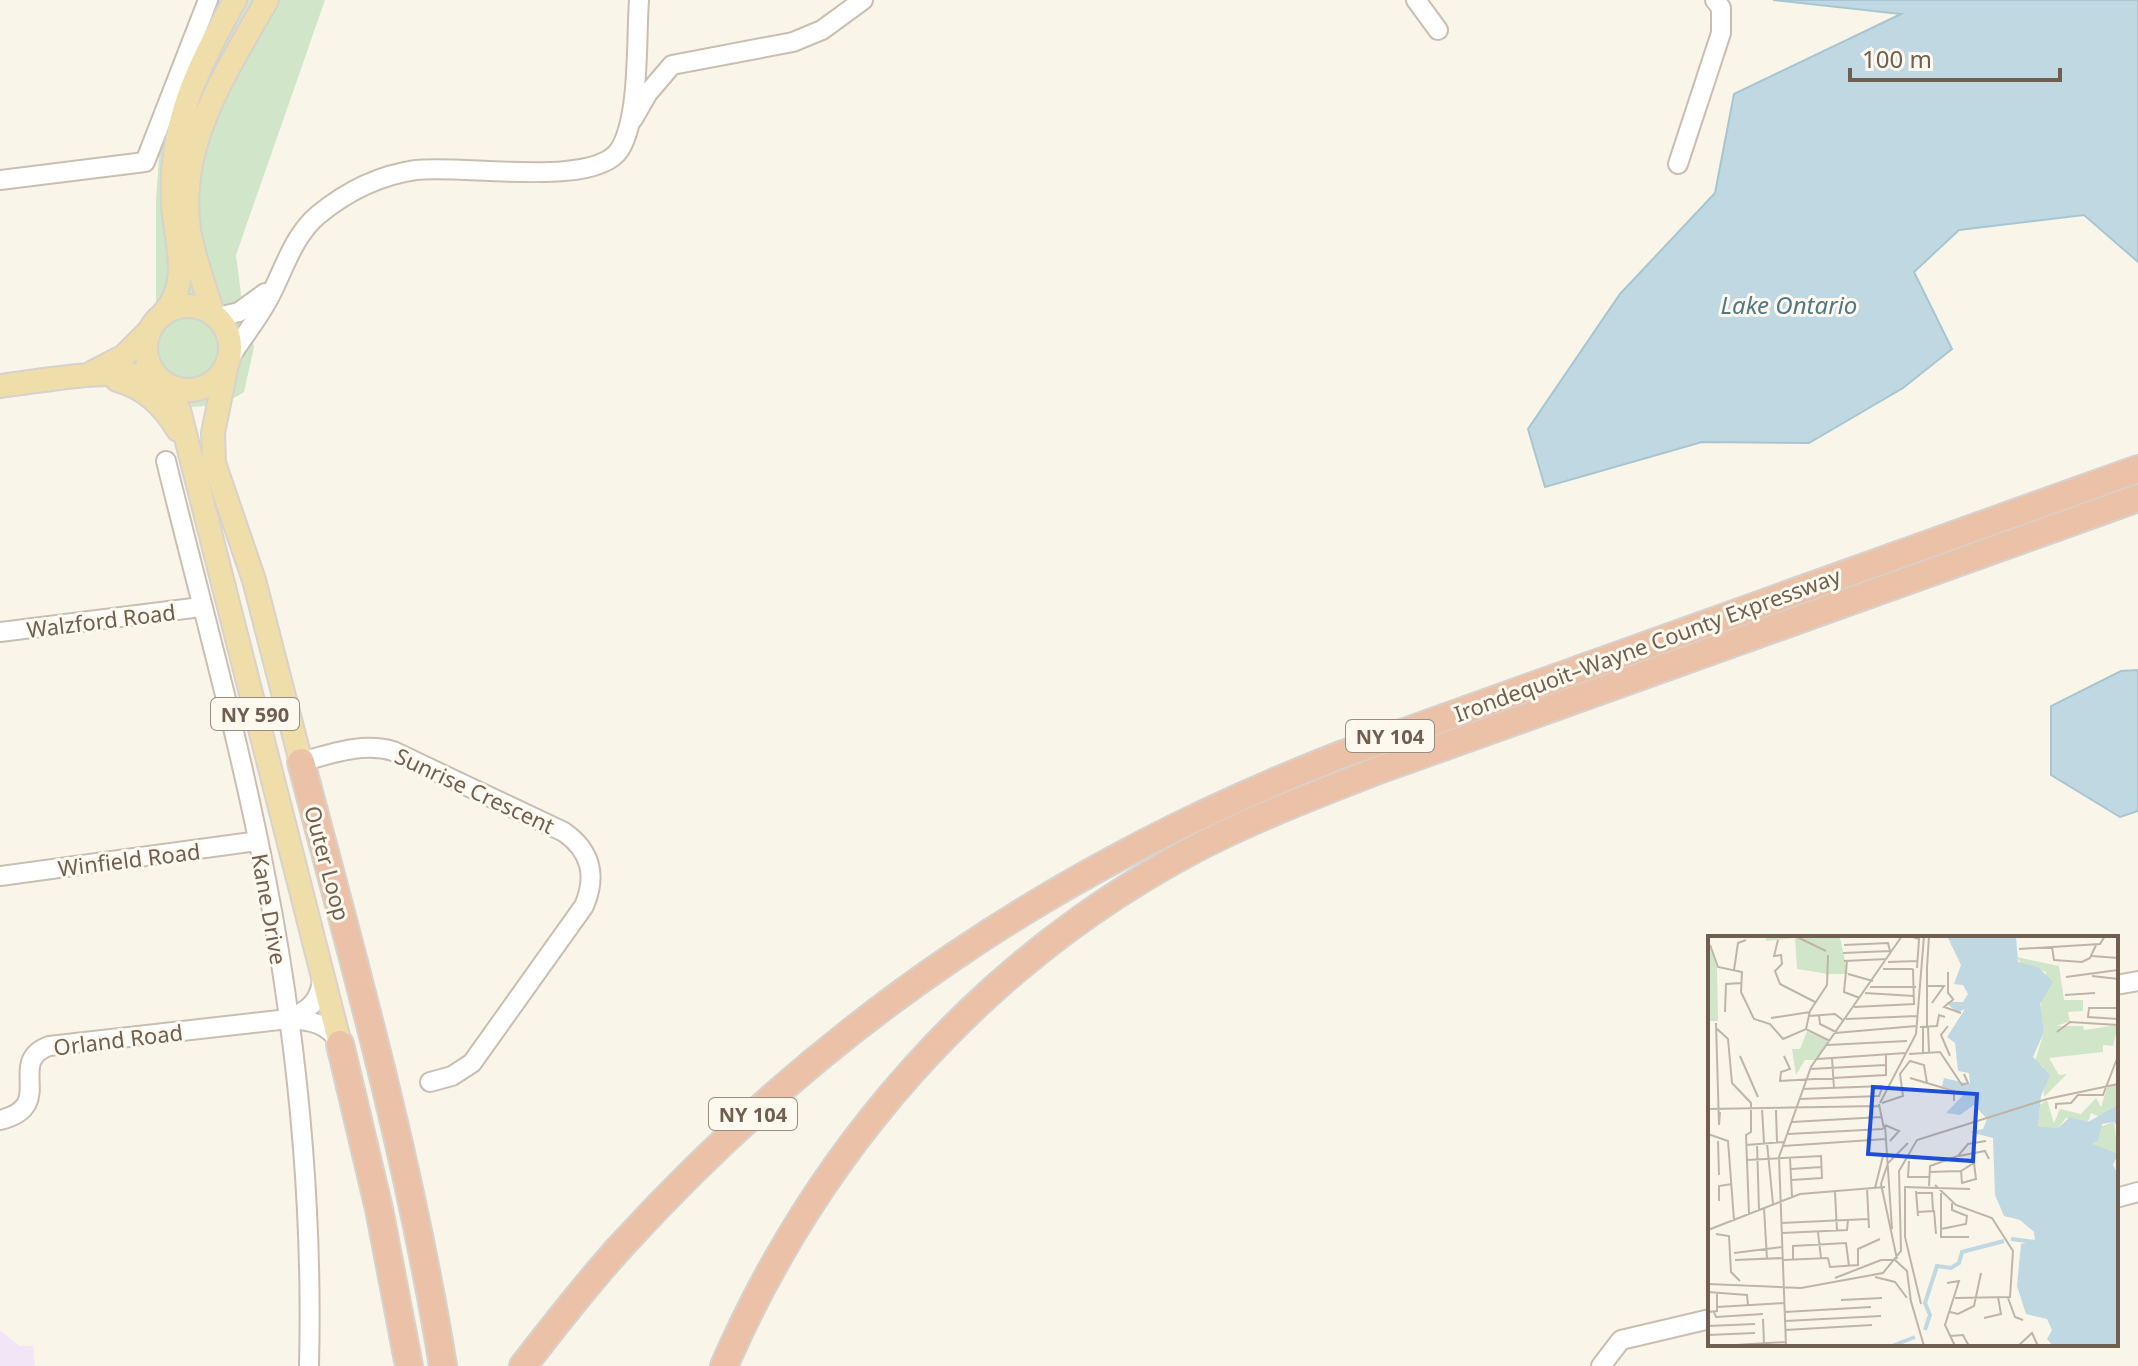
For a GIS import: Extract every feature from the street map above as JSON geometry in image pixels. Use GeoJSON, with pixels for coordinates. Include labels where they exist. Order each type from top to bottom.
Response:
{"type":"FeatureCollection","features":[{"type":"Feature","properties":{"kind":"highway","name":"Irondequoit–Wayne County Expressway"},"geometry":{"type":"LineString","coordinates":[[530,1356],[620,1247],[672,1191],[747,1119],[864,1020],[925,974],[1004,922],[1109,860],[1225,803],[1343,754],[2137,470]]}},
{"type":"Feature","properties":{"kind":"highway","name":"Irondequoit–Wayne County Expressway"},"geometry":{"type":"LineString","coordinates":[[724,1366],[744,1320],[795,1227],[868,1121],[957,1024],[1016,969],[1068,929],[1167,864],[1258,819],[1400,762],[2138,498]]}},
{"type":"Feature","properties":{"kind":"highway","name":"Outer Loop"},"geometry":{"type":"LineString","coordinates":[[301,762],[404,1162],[443,1366]]}},
{"type":"Feature","properties":{"kind":"highway","name":"Outer Loop"},"geometry":{"type":"LineString","coordinates":[[340,1044],[379,1209],[409,1366]]}},
{"type":"Feature","properties":{"kind":"main road"},"geometry":{"type":"LineString","coordinates":[[82,377],[124,356],[172,304],[180,277],[172,189],[180,123],[195,74],[235,0]]}},
{"type":"Feature","properties":{"kind":"main road"},"geometry":{"type":"LineString","coordinates":[[0,386],[133,375],[186,390],[205,387],[217,379],[228,362],[229,338],[215,316],[196,260],[189,228],[187,190],[190,164],[208,107],[267,0]]}},
{"type":"Feature","properties":{"kind":"main road"},"geometry":{"type":"LineString","coordinates":[[163,382],[150,366],[146,354],[156,323],[172,309],[190,306],[215,316]]}},
{"type":"Feature","properties":{"kind":"main road","name":"Outer Loop"},"geometry":{"type":"LineString","coordinates":[[228,362],[214,423],[213,455],[254,580],[301,762]]}},
{"type":"Feature","properties":{"kind":"main road"},"geometry":{"type":"LineString","coordinates":[[82,377],[120,381],[148,394],[169,416],[190,457]]}},
{"type":"Feature","properties":{"kind":"main road","name":"Outer Loop"},"geometry":{"type":"LineString","coordinates":[[163,382],[177,402],[340,1044]]}},
{"type":"Feature","properties":{"kind":"street"},"geometry":{"type":"LineString","coordinates":[[0,180],[145,162],[208,0]]}},
{"type":"Feature","properties":{"kind":"street"},"geometry":{"type":"LineString","coordinates":[[631,122],[639,0]]}},
{"type":"Feature","properties":{"kind":"street"},"geometry":{"type":"LineString","coordinates":[[228,362],[265,305],[299,237],[312,220],[341,199],[372,182],[400,173],[440,168],[555,172],[589,169],[603,164],[615,157],[648,93],[672,65],[793,42],[822,30],[863,0]]}},
{"type":"Feature","properties":{"kind":"street"},"geometry":{"type":"LineString","coordinates":[[1416,0],[1438,30]]}},
{"type":"Feature","properties":{"kind":"street"},"geometry":{"type":"LineString","coordinates":[[1678,164],[1721,33],[1721,8],[1715,0]]}},
{"type":"Feature","properties":{"kind":"street"},"geometry":{"type":"LineString","coordinates":[[215,316],[234,314],[249,306],[280,276]]}},
{"type":"Feature","properties":{"kind":"street","name":"Kane Drive"},"geometry":{"type":"LineString","coordinates":[[166,461],[258,841],[288,1019],[309,1243],[309,1366]]}},
{"type":"Feature","properties":{"kind":"street","name":"Walzford Road"},"geometry":{"type":"LineString","coordinates":[[0,632],[201,607]]}},
{"type":"Feature","properties":{"kind":"street","name":"Sunrise Crescent"},"geometry":{"type":"LineString","coordinates":[[301,762],[354,749],[388,749],[564,832],[579,844],[589,861],[592,884],[584,906],[533,979],[472,1063],[452,1076],[430,1082]]}},
{"type":"Feature","properties":{"kind":"street","name":"Winfield Road"},"geometry":{"type":"LineString","coordinates":[[0,876],[258,841]]}},
{"type":"Feature","properties":{"kind":"street"},"geometry":{"type":"LineString","coordinates":[[288,1019],[316,1001],[322,975]]}},
{"type":"Feature","properties":{"kind":"street"},"geometry":{"type":"LineString","coordinates":[[2118,985],[2138,981]]}},
{"type":"Feature","properties":{"kind":"street","name":"Orland Road"},"geometry":{"type":"LineString","coordinates":[[0,1120],[22,1113],[27,1106],[32,1057],[49,1046],[288,1019],[322,1025],[333,1033],[340,1044]]}},
{"type":"Feature","properties":{"kind":"street"},"geometry":{"type":"LineString","coordinates":[[2118,1197],[2138,1192]]}},
{"type":"Feature","properties":{"kind":"street"},"geometry":{"type":"LineString","coordinates":[[1601,1366],[1621,1340],[1708,1319]]}},
{"type":"Feature","properties":{"kind":"shaded area"},"geometry":{"type":"Polygon","coordinates":[[[0,1330],[19,1346],[33,1346],[35,1366],[0,1366],[0,1330]]]}},
{"type":"Feature","properties":{"kind":"green space"},"geometry":{"type":"Polygon","coordinates":[[[213,0],[325,0],[236,255],[242,302],[254,347],[244,392],[211,405],[152,405],[116,348],[138,327],[156,303],[156,201],[160,140],[213,0]]]}},
{"type":"Feature","properties":{"kind":"water","name":"Lake Ontario"},"geometry":{"type":"Polygon","coordinates":[[[1773,0],[2138,0],[2138,262],[2084,215],[1959,230],[1914,272],[1952,349],[1903,388],[1809,443],[1702,442],[1545,487],[1528,429],[1620,294],[1715,193],[1734,94],[1901,14],[1773,0]]]}},
{"type":"Feature","properties":{"kind":"water"},"geometry":{"type":"Polygon","coordinates":[[[2138,670],[2138,811],[2120,817],[2051,775],[2051,706],[2121,671],[2138,670]]]}}]}
